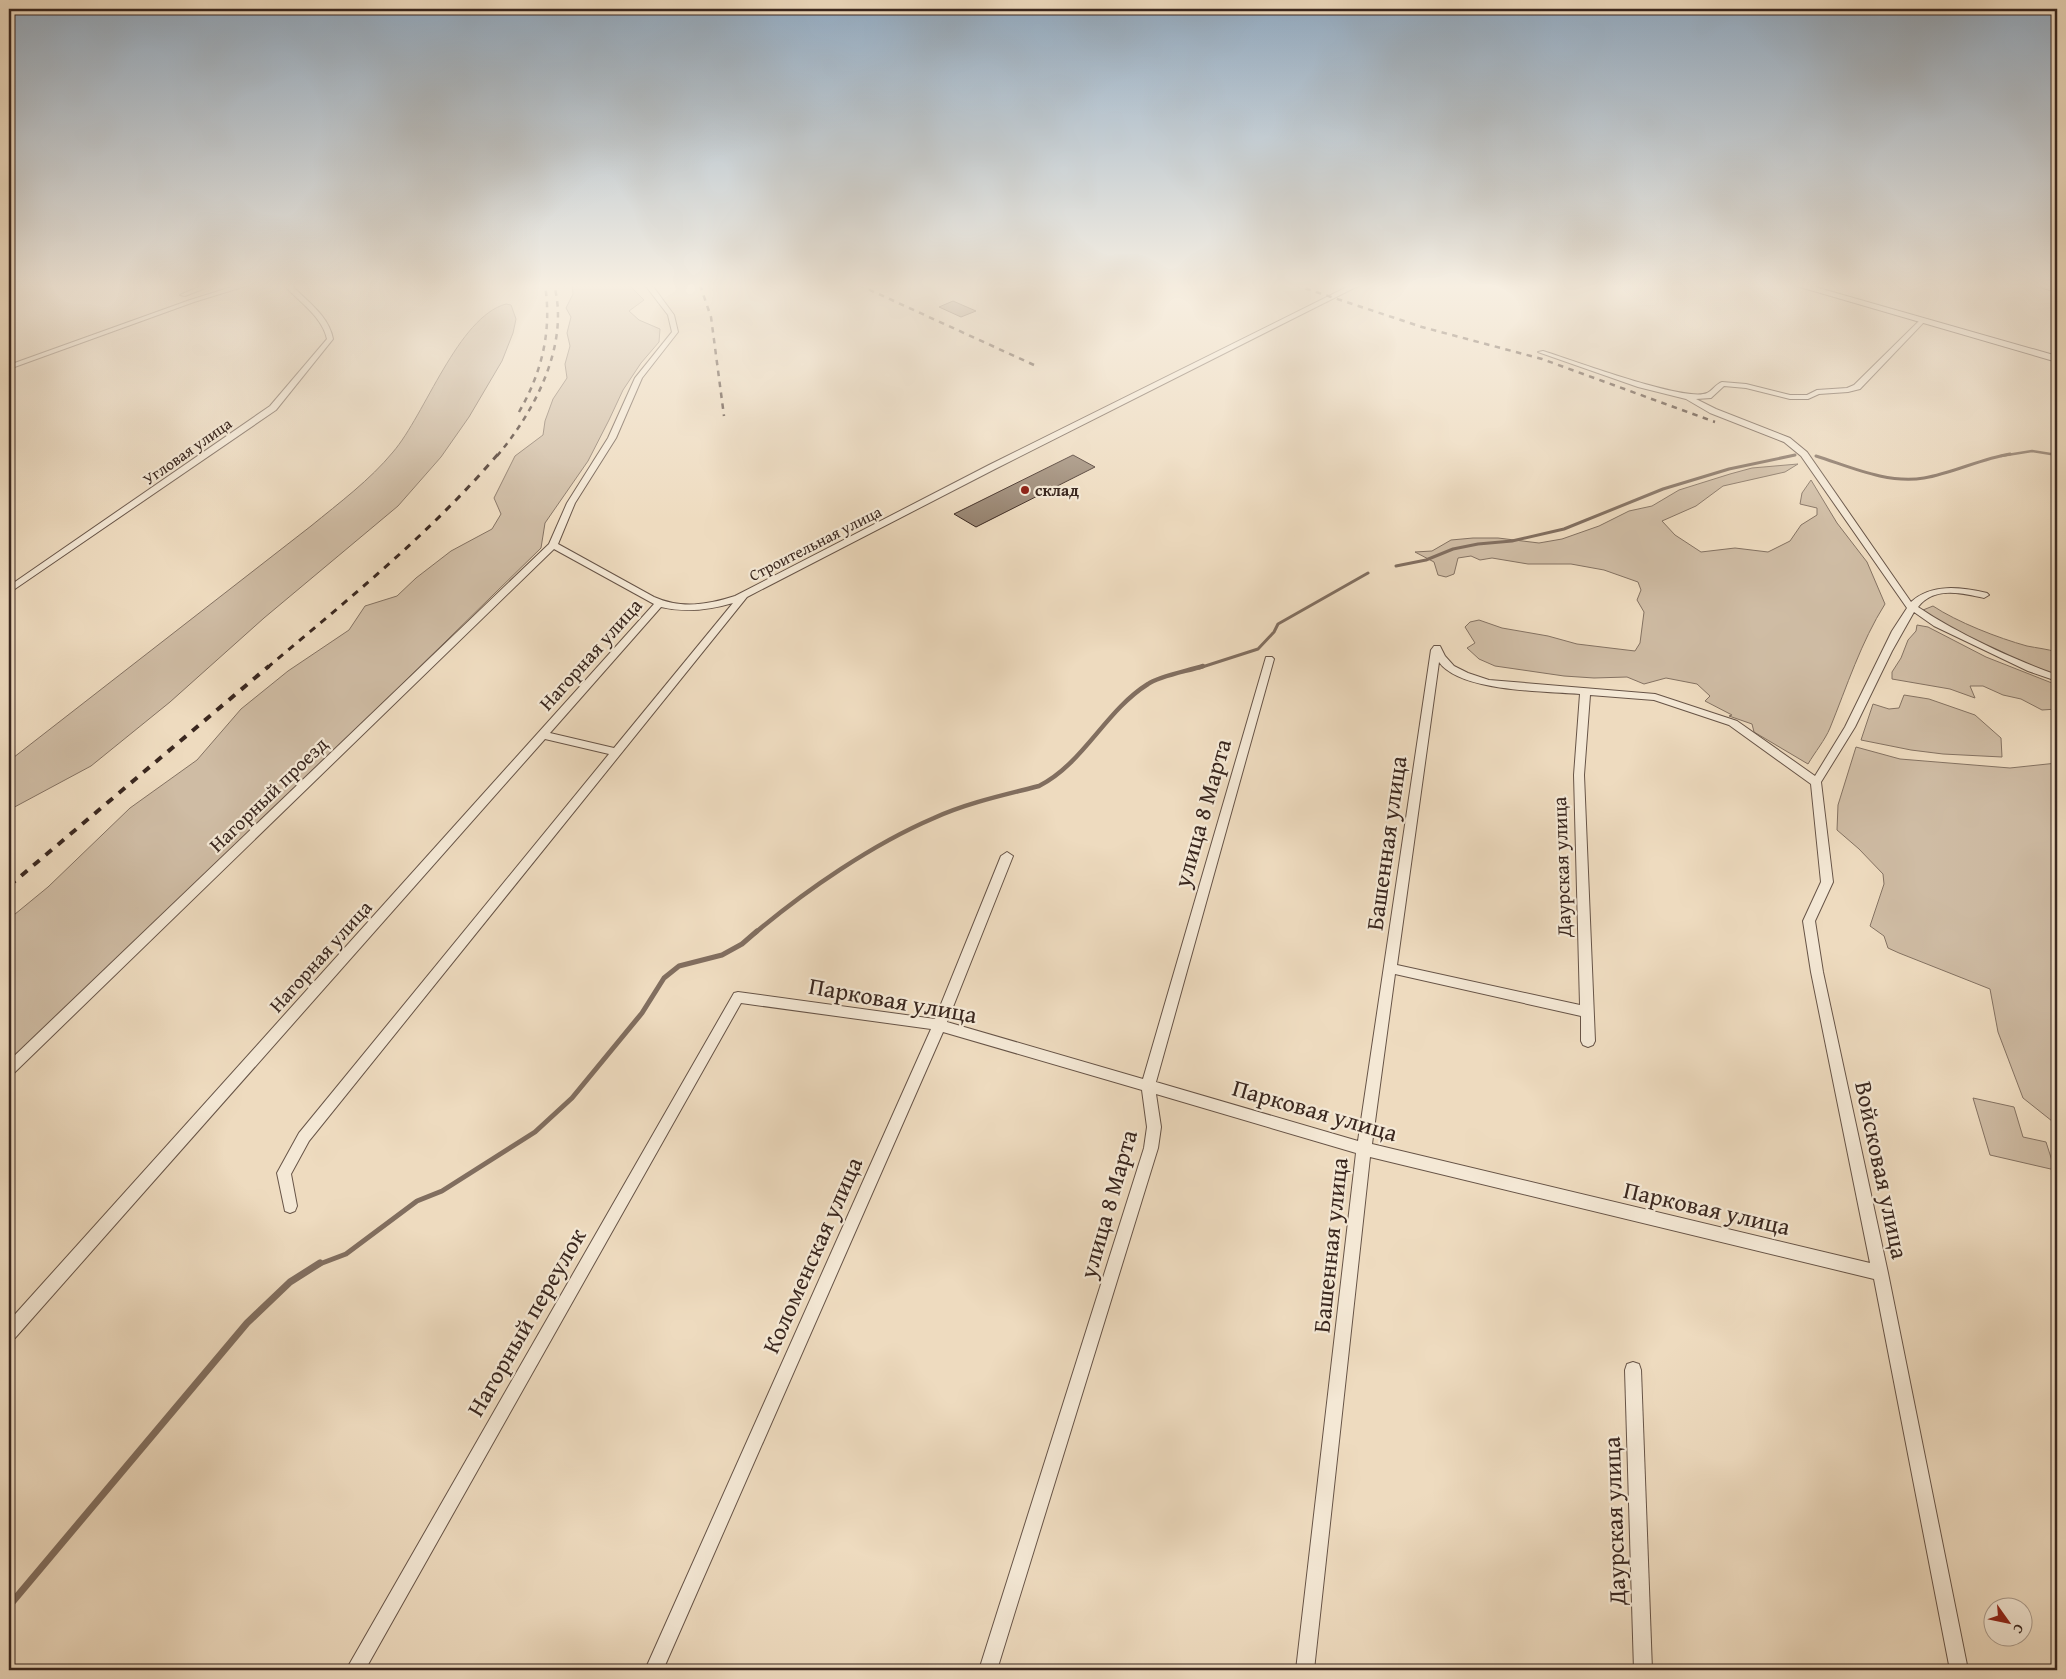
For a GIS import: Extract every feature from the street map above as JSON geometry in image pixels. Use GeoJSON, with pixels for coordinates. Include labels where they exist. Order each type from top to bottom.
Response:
{"type":"FeatureCollection","features":[{"type":"Feature","properties":{"kind":"street","name":"Угловая улица"},"geometry":{"type":"LineString","coordinates":[[9,590],[273,408],[310,363]]}},
{"type":"Feature","properties":{"kind":"street"},"geometry":{"type":"LineString","coordinates":[[553,545],[561,523],[612,438],[639,378],[649,363]]}},
{"type":"Feature","properties":{"kind":"street","name":"Строительная улица"},"geometry":{"type":"LineString","coordinates":[[553,545],[659,604],[692,609],[707,608],[745,594],[992,467],[1200,363]]}},
{"type":"Feature","properties":{"kind":"street"},"geometry":{"type":"LineString","coordinates":[[1575,363],[1641,385],[1689,396],[1708,396],[1722,384],[1746,386],[1790,397],[1808,397],[1817,392],[1848,390],[1857,387],[1880,363]]}},
{"type":"Feature","properties":{"kind":"street"},"geometry":{"type":"LineString","coordinates":[[1689,396],[1695,402],[1713,411],[1787,440],[1804,454],[1908,604],[1937,624],[2031,669],[2057,678]]}},
{"type":"Feature","properties":{"kind":"street","name":"Нагорный проезд"},"geometry":{"type":"LineString","coordinates":[[9,1069],[553,545]]}},
{"type":"Feature","properties":{"kind":"street"},"geometry":{"type":"LineString","coordinates":[[1585,692],[1654,697],[1733,723],[1816,782],[1855,718],[1892,639],[1913,607],[1926,594],[1960,589],[1984,595]]}},
{"type":"Feature","properties":{"kind":"street"},"geometry":{"type":"LineString","coordinates":[[290,1206],[284,1173],[304,1137],[745,594]]}},
{"type":"Feature","properties":{"kind":"street","name":"Нагорная улица"},"geometry":{"type":"LineString","coordinates":[[9,1332],[659,604]]}},
{"type":"Feature","properties":{"kind":"street","name":"Башенная улица"},"geometry":{"type":"LineString","coordinates":[[1305,1670],[1364,1149],[1437,648],[1439,658],[1446,665],[1474,679],[1513,686],[1585,692]]}},
{"type":"Feature","properties":{"kind":"street","name":"улица 8 Марта"},"geometry":{"type":"LineString","coordinates":[[988,1670],[1151,1148],[1154,1127],[1148,1086],[1269,658]]}},
{"type":"Feature","properties":{"kind":"street","name":"Даурская улица"},"geometry":{"type":"LineString","coordinates":[[1585,692],[1579,775],[1588,1041]]}},
{"type":"Feature","properties":{"kind":"street"},"geometry":{"type":"LineString","coordinates":[[543,735],[617,752]]}},
{"type":"Feature","properties":{"kind":"street","name":"Войсковая улица"},"geometry":{"type":"LineString","coordinates":[[1816,782],[1827,882],[1809,921],[1817,972],[1880,1273],[1908,1423],[1959,1670]]}},
{"type":"Feature","properties":{"kind":"street","name":"Коломенская улица"},"geometry":{"type":"LineString","coordinates":[[654,1670],[939,1025],[1008,856]]}},
{"type":"Feature","properties":{"kind":"street"},"geometry":{"type":"LineString","coordinates":[[1390,968],[1586,1012]]}},
{"type":"Feature","properties":{"kind":"street","name":"Парковая улица"},"geometry":{"type":"LineString","coordinates":[[738,997],[939,1025],[1364,1149],[1880,1273]]}},
{"type":"Feature","properties":{"kind":"street","name":"Нагорный переулок"},"geometry":{"type":"LineString","coordinates":[[355,1670],[738,997]]}},
{"type":"Feature","properties":{"kind":"street","name":"Даурская улица"},"geometry":{"type":"LineString","coordinates":[[1633,1370],[1643,1670]]}},
{"type":"Feature","properties":{"kind":"shaded area"},"geometry":{"type":"Polygon","coordinates":[[[448,363],[501,363],[469,417],[441,457],[398,506],[264,618],[170,702],[91,766],[9,810],[9,761],[311,526],[364,482],[393,452],[405,436],[448,363]]]}},
{"type":"Feature","properties":{"kind":"shaded area"},"geometry":{"type":"Polygon","coordinates":[[[641,363],[623,390],[588,461],[545,523],[541,548],[9,1069],[9,919],[48,887],[130,808],[197,760],[241,709],[288,671],[349,630],[365,606],[397,596],[416,578],[451,551],[492,529],[501,514],[494,498],[515,456],[543,435],[545,421],[553,399],[567,378],[565,364],[641,363]]]}},
{"type":"Feature","properties":{"kind":"shaded area"},"geometry":{"type":"Polygon","coordinates":[[[1798,464],[1785,472],[1723,486],[1696,506],[1662,521],[1675,535],[1701,552],[1735,548],[1768,552],[1790,541],[1801,525],[1817,515],[1817,508],[1800,504],[1802,493],[1811,480],[1837,523],[1867,562],[1885,604],[1862,649],[1828,732],[1808,764],[1754,732],[1752,724],[1729,716],[1732,715],[1705,701],[1710,696],[1697,684],[1666,678],[1644,684],[1627,677],[1594,678],[1564,676],[1495,666],[1479,659],[1467,648],[1475,643],[1465,627],[1470,622],[1479,620],[1502,628],[1548,636],[1577,644],[1635,651],[1640,643],[1644,612],[1637,600],[1641,590],[1638,582],[1604,570],[1571,564],[1528,564],[1492,558],[1480,560],[1471,556],[1458,558],[1454,574],[1446,577],[1438,575],[1434,562],[1415,552],[1432,551],[1451,540],[1473,538],[1498,538],[1539,543],[1562,539],[1599,526],[1629,511],[1652,506],[1679,490],[1752,468],[1798,464]]]}},
{"type":"Feature","properties":{"kind":"shaded area"},"geometry":{"type":"Polygon","coordinates":[[[1933,606],[1966,624],[2003,639],[2057,652],[2057,676],[1988,647],[1937,620],[1923,610],[1933,606]]]}},
{"type":"Feature","properties":{"kind":"shaded area"},"geometry":{"type":"Polygon","coordinates":[[[1917,625],[1928,627],[1986,657],[2057,685],[2057,709],[2042,710],[2021,699],[2003,695],[1983,686],[1970,686],[1975,698],[1950,689],[1892,679],[1892,672],[1901,658],[1908,640],[1916,631],[1917,625]]]}},
{"type":"Feature","properties":{"kind":"shaded area"},"geometry":{"type":"Polygon","coordinates":[[[1904,695],[1929,699],[1975,715],[2001,738],[2002,757],[1943,754],[1861,740],[1873,704],[1889,709],[1899,708],[1904,695]]]}},
{"type":"Feature","properties":{"kind":"shaded area"},"geometry":{"type":"Polygon","coordinates":[[[1856,747],[1900,759],[2010,768],[2057,763],[2057,1125],[2023,1098],[1998,1032],[1990,989],[1888,948],[1884,936],[1870,926],[1884,884],[1883,874],[1837,830],[1838,805],[1856,747]]]}},
{"type":"Feature","properties":{"kind":"shaded area"},"geometry":{"type":"Polygon","coordinates":[[[1973,1098],[2014,1107],[2023,1137],[2046,1142],[2055,1170],[1990,1155],[1973,1098]]]}},
{"type":"Feature","properties":{"kind":"building","name":"склад"},"geometry":{"type":"Polygon","coordinates":[[[1073,455],[1095,467],[976,527],[954,514],[1073,455]]]}},
{"type":"Feature","properties":{"kind":"waterway"},"geometry":{"type":"LineString","coordinates":[[2002,456],[2032,451],[2057,455],[2052,454]]}},
{"type":"Feature","properties":{"kind":"waterway"},"geometry":{"type":"LineString","coordinates":[[2002,456],[2010,454]]}},
{"type":"Feature","properties":{"kind":"waterway"},"geometry":{"type":"LineString","coordinates":[[1396,566],[1426,560],[1453,549],[1478,544],[1512,541],[1564,529],[1663,489],[1729,469],[1795,455]]}},
{"type":"Feature","properties":{"kind":"waterway"},"geometry":{"type":"LineString","coordinates":[[1816,456],[1883,477],[1910,479],[1935,476],[2002,456]]}},
{"type":"Feature","properties":{"kind":"waterway"},"geometry":{"type":"LineString","coordinates":[[1199,668],[1258,649],[1274,632],[1278,624],[1368,573]]}},
{"type":"Feature","properties":{"kind":"waterway"},"geometry":{"type":"LineString","coordinates":[[755,933],[818,885],[887,841],[959,808],[1039,786],[1069,764],[1119,708],[1148,684],[1166,676],[1203,666]]}},
{"type":"Feature","properties":{"kind":"waterway"},"geometry":{"type":"LineString","coordinates":[[317,1265],[346,1254],[417,1201],[442,1191],[535,1132],[572,1098],[642,1013],[664,978],[679,966],[722,955],[742,944],[757,931]]}},
{"type":"Feature","properties":{"kind":"waterway"},"geometry":{"type":"LineString","coordinates":[[9,1606],[247,1323],[290,1282],[320,1263]]}},
{"type":"Feature","properties":{"kind":"railway"},"geometry":{"type":"LineString","coordinates":[[519,412],[534,382],[540,363]]}},
{"type":"Feature","properties":{"kind":"railway"},"geometry":{"type":"LineString","coordinates":[[497,456],[524,419],[536,398],[550,363]]}},
{"type":"Feature","properties":{"kind":"railway"},"geometry":{"type":"LineString","coordinates":[[717,363],[724,416]]}},
{"type":"Feature","properties":{"kind":"railway"},"geometry":{"type":"LineString","coordinates":[[1554,363],[1715,422]]}},
{"type":"Feature","properties":{"kind":"railway"},"geometry":{"type":"LineString","coordinates":[[267,668],[387,566],[444,512],[498,454]]}},
{"type":"Feature","properties":{"kind":"railway"},"geometry":{"type":"LineString","coordinates":[[9,886],[269,666]]}},
{"type":"Feature","properties":{"kind":"place","name":"склад"},"geometry":{"type":"Point","coordinates":[1025,490]}}]}
